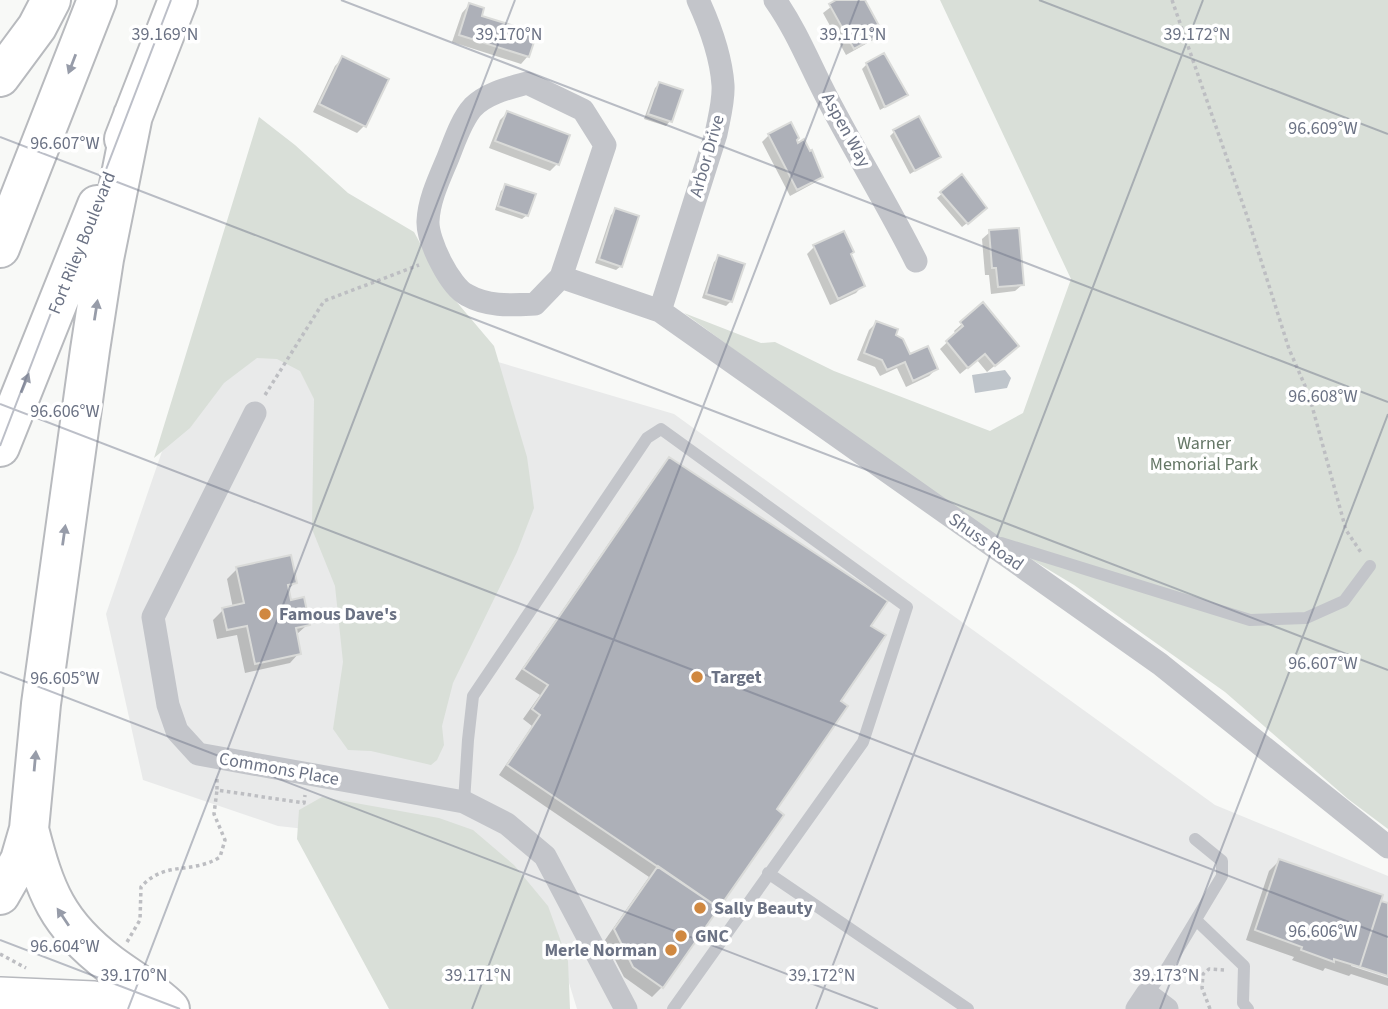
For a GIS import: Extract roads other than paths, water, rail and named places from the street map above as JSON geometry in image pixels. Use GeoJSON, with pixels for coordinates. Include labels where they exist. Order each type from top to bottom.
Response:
{"type":"FeatureCollection","features":[{"type":"Feature","properties":{"kind":"highway"},"geometry":{"type":"LineString","coordinates":[[0,77],[37,27],[51,0]]}},
{"type":"Feature","properties":{"kind":"highway"},"geometry":{"type":"LineString","coordinates":[[0,248],[97,0]]}},
{"type":"Feature","properties":{"kind":"highway","name":"Fort Riley Boulevard"},"geometry":{"type":"LineString","coordinates":[[0,447],[178,0]]}},
{"type":"Feature","properties":{"kind":"highway"},"geometry":{"type":"LineString","coordinates":[[0,895],[20,860],[29,829],[41,704],[90,350],[104,259],[133,115]]}},
{"type":"Feature","properties":{"kind":"highway"},"geometry":{"type":"LineString","coordinates":[[29,829],[40,872],[65,922],[89,947],[157,996],[170,1009]]}},
{"type":"Feature","properties":{"kind":"main road"},"geometry":{"type":"LineString","coordinates":[[8,997],[94,1000],[138,1009]]}},
{"type":"Feature","properties":{"kind":"street","name":"Arbor Drive"},"geometry":{"type":"LineString","coordinates":[[660,311],[721,111],[723,86],[719,57],[698,0]]}},
{"type":"Feature","properties":{"kind":"street","name":"Aspen Way"},"geometry":{"type":"LineString","coordinates":[[775,0],[788,18],[832,108],[916,261]]}},
{"type":"Feature","properties":{"kind":"street"},"geometry":{"type":"LineString","coordinates":[[527,83],[583,110],[605,145],[561,277],[535,303],[502,306],[465,295],[437,258],[428,223],[432,200],[456,137],[473,107],[492,94],[527,83]]}},
{"type":"Feature","properties":{"kind":"street","name":"Shuss Road"},"geometry":{"type":"LineString","coordinates":[[561,277],[660,311],[1160,664],[1388,847]]}},
{"type":"Feature","properties":{"kind":"street","name":"Commons Place"},"geometry":{"type":"LineString","coordinates":[[255,412],[152,617],[168,705],[177,731],[198,754],[464,802],[507,824],[545,856],[626,1009]]}},
{"type":"Feature","properties":{"kind":"street"},"geometry":{"type":"LineString","coordinates":[[1142,1002],[1167,1009]]}},
{"type":"Feature","properties":{"kind":"lane"},"geometry":{"type":"LineString","coordinates":[[464,802],[473,696],[647,438],[661,429],[907,607],[863,742],[673,1009]]}},
{"type":"Feature","properties":{"kind":"lane"},"geometry":{"type":"LineString","coordinates":[[978,537],[1250,620],[1307,618],[1344,601],[1370,566]]}},
{"type":"Feature","properties":{"kind":"lane"},"geometry":{"type":"LineString","coordinates":[[1142,1002],[1168,966],[1222,877],[1222,861],[1195,839]]}},
{"type":"Feature","properties":{"kind":"lane"},"geometry":{"type":"LineString","coordinates":[[768,873],[968,1009]]}},
{"type":"Feature","properties":{"kind":"lane"},"geometry":{"type":"LineString","coordinates":[[1196,920],[1244,966],[1243,1003],[1248,1009]]}},
{"type":"Feature","properties":{"kind":"place","name":"Famous Dave's"},"geometry":{"type":"Point","coordinates":[265,614]}},
{"type":"Feature","properties":{"kind":"place","name":"Target"},"geometry":{"type":"Point","coordinates":[697,677]}},
{"type":"Feature","properties":{"kind":"place","name":"Sally Beauty"},"geometry":{"type":"Point","coordinates":[700,908]}},
{"type":"Feature","properties":{"kind":"place","name":"GNC"},"geometry":{"type":"Point","coordinates":[681,936]}},
{"type":"Feature","properties":{"kind":"place","name":"Merle Norman"},"geometry":{"type":"Point","coordinates":[671,950]}},
{"type":"Feature","properties":{"kind":"park label","name":"Warner Memorial Park"},"geometry":{"type":"Point","coordinates":[1204,453]}}]}
